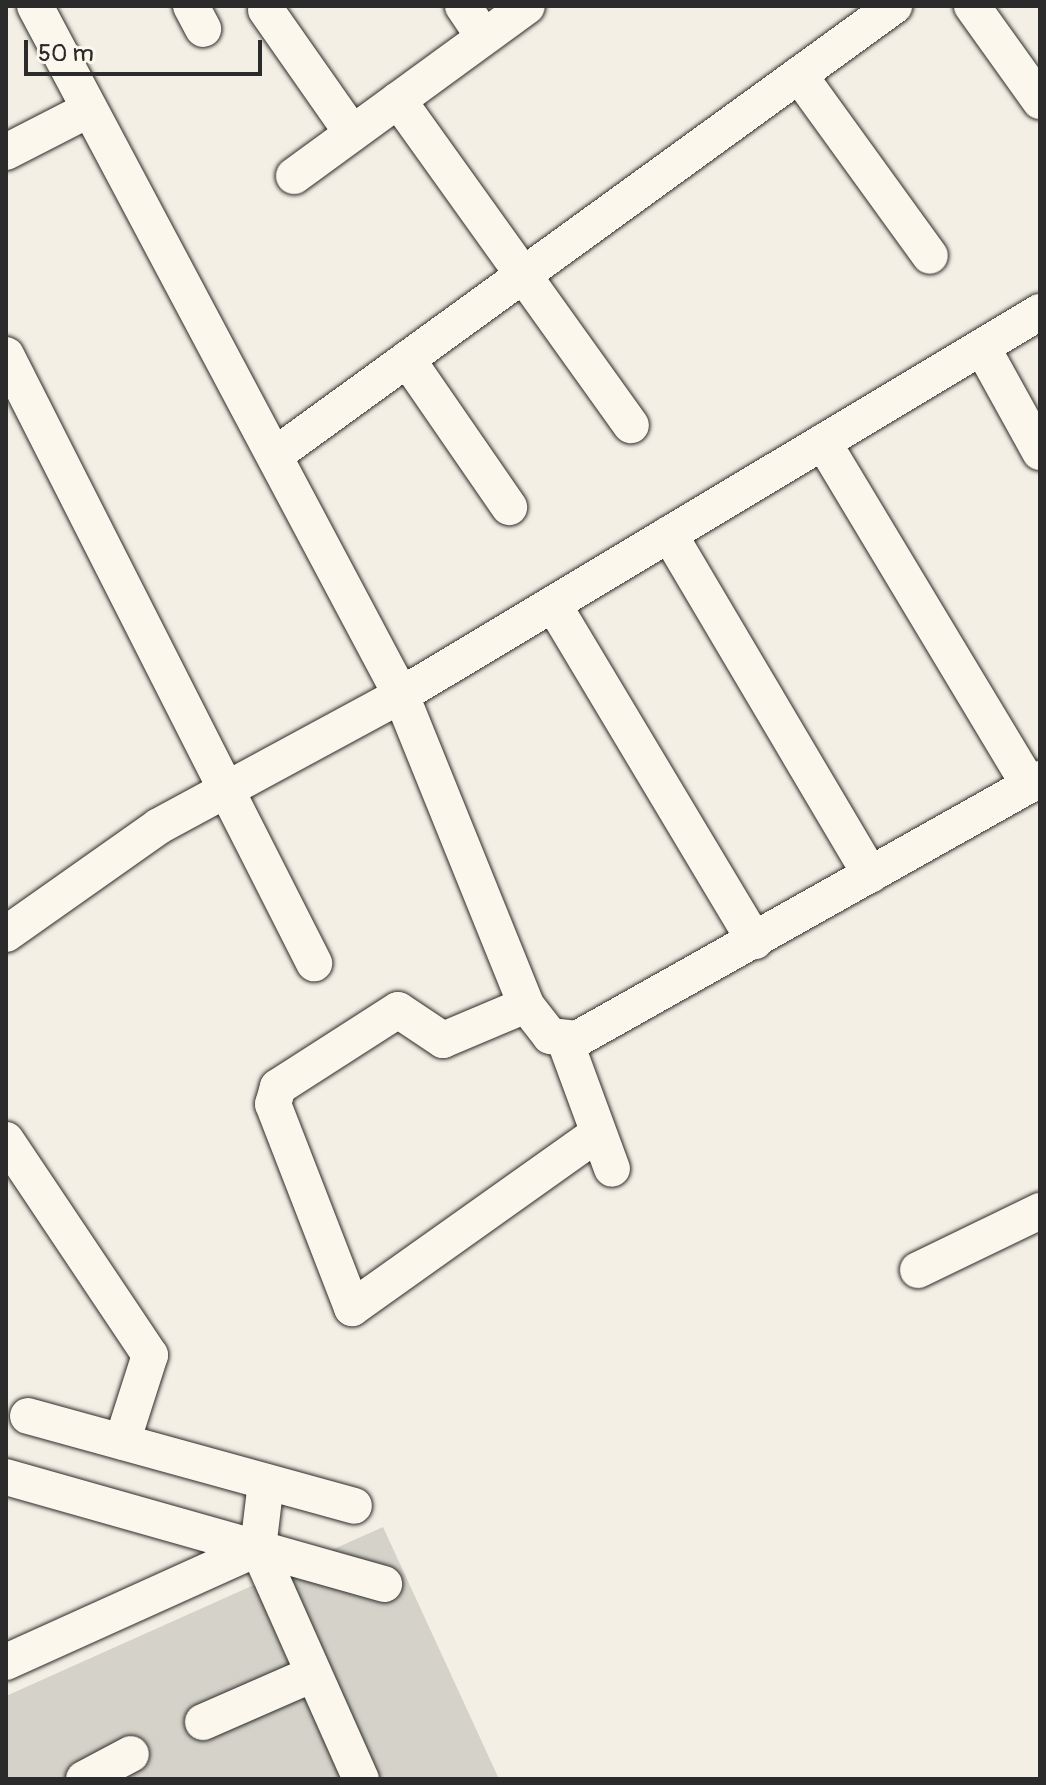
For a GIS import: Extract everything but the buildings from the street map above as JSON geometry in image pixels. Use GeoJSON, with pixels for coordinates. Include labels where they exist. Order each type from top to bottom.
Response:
{"type":"FeatureCollection","features":[{"type":"Feature","properties":{"kind":"street"},"geometry":{"type":"LineString","coordinates":[[35,6],[401,695],[526,1005],[541,1029],[565,1041],[612,1169]]}},
{"type":"Feature","properties":{"kind":"street"},"geometry":{"type":"LineString","coordinates":[[463,6],[484,37]]}},
{"type":"Feature","properties":{"kind":"street"},"geometry":{"type":"LineString","coordinates":[[294,176],[527,6]]}},
{"type":"Feature","properties":{"kind":"street"},"geometry":{"type":"LineString","coordinates":[[275,455],[894,6]]}},
{"type":"Feature","properties":{"kind":"street"},"geometry":{"type":"LineString","coordinates":[[972,6],[1040,101]]}},
{"type":"Feature","properties":{"kind":"street"},"geometry":{"type":"LineString","coordinates":[[266,10],[352,133]]}},
{"type":"Feature","properties":{"kind":"street"},"geometry":{"type":"LineString","coordinates":[[799,75],[930,256]]}},
{"type":"Feature","properties":{"kind":"street"},"geometry":{"type":"LineString","coordinates":[[398,100],[631,425]]}},
{"type":"Feature","properties":{"kind":"street"},"geometry":{"type":"LineString","coordinates":[[6,152],[88,110]]}},
{"type":"Feature","properties":{"kind":"street"},"geometry":{"type":"LineString","coordinates":[[6,934],[159,826],[229,791],[401,695],[1040,312]]}},
{"type":"Feature","properties":{"kind":"street"},"geometry":{"type":"LineString","coordinates":[[982,347],[1040,452]]}},
{"type":"Feature","properties":{"kind":"street"},"geometry":{"type":"LineString","coordinates":[[6,355],[314,963]]}},
{"type":"Feature","properties":{"kind":"street"},"geometry":{"type":"LineString","coordinates":[[407,359],[509,507]]}},
{"type":"Feature","properties":{"kind":"street"},"geometry":{"type":"LineString","coordinates":[[565,1041],[755,941],[1035,782],[823,442]]}},
{"type":"Feature","properties":{"kind":"street"},"geometry":{"type":"LineString","coordinates":[[669,534],[871,875]]}},
{"type":"Feature","properties":{"kind":"street"},"geometry":{"type":"LineString","coordinates":[[553,604],[755,941]]}},
{"type":"Feature","properties":{"kind":"street"},"geometry":{"type":"LineString","coordinates":[[526,1005],[443,1040],[398,1010],[278,1087],[273,1104],[352,1308],[598,1133]]}},
{"type":"Feature","properties":{"kind":"street"},"geometry":{"type":"LineString","coordinates":[[6,1140],[150,1355],[122,1442]]}},
{"type":"Feature","properties":{"kind":"street"},"geometry":{"type":"LineString","coordinates":[[918,1270],[1040,1211]]}},
{"type":"Feature","properties":{"kind":"street"},"geometry":{"type":"LineString","coordinates":[[28,1416],[354,1506]]}},
{"type":"Feature","properties":{"kind":"street"},"geometry":{"type":"LineString","coordinates":[[6,1477],[384,1584]]}},
{"type":"Feature","properties":{"kind":"street"},"geometry":{"type":"LineString","coordinates":[[266,1482],[258,1548],[361,1779]]}},
{"type":"Feature","properties":{"kind":"street"},"geometry":{"type":"LineString","coordinates":[[6,1662],[258,1548]]}},
{"type":"Feature","properties":{"kind":"street"},"geometry":{"type":"LineString","coordinates":[[203,1722],[313,1674]]}},
{"type":"Feature","properties":{"kind":"street"},"geometry":{"type":"LineString","coordinates":[[84,1779],[131,1754]]}},
{"type":"Feature","properties":{"kind":"shaded area"},"geometry":{"type":"Polygon","coordinates":[[[383,1527],[499,1779],[6,1779],[6,1696],[383,1527]]]}}]}
